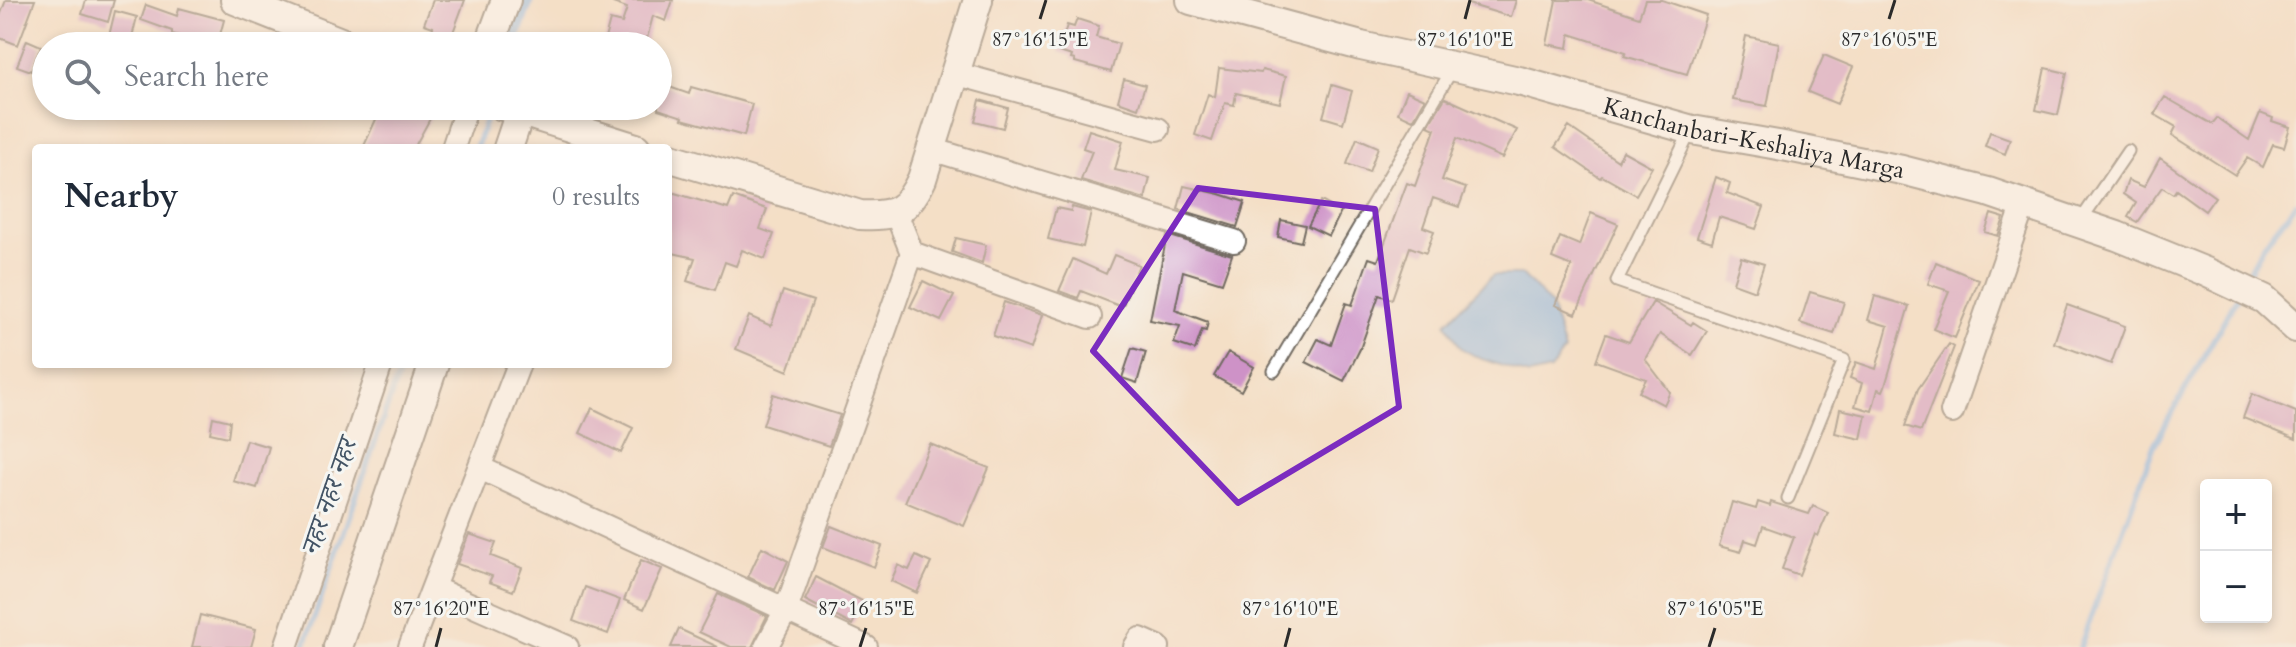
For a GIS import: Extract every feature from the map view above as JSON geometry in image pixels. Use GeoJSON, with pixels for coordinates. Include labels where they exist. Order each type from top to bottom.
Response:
{"type":"FeatureCollection","features":[{"type":"Feature","properties":{"kind":"street"},"geometry":{"type":"LineString","coordinates":[[494,32],[506,0]]}},
{"type":"Feature","properties":{"kind":"street"},"geometry":{"type":"LineString","coordinates":[[672,158],[860,215],[896,213],[913,199],[922,179],[978,0]]}},
{"type":"Feature","properties":{"kind":"street","name":"Kanchanbari-Keshaliya Marga"},"geometry":{"type":"LineString","coordinates":[[1191,0],[1348,42],[1519,81],[1692,130],[1902,170],[1988,192],[2206,272],[2264,299],[2296,328]]}},
{"type":"Feature","properties":{"kind":"street"},"geometry":{"type":"LineString","coordinates":[[252,3],[319,32]]}},
{"type":"Feature","properties":{"kind":"street"},"geometry":{"type":"LineString","coordinates":[[954,73],[1158,129]]}},
{"type":"Feature","properties":{"kind":"street"},"geometry":{"type":"LineString","coordinates":[[454,144],[462,120]]}},
{"type":"Feature","properties":{"kind":"street"},"geometry":{"type":"LineString","coordinates":[[508,144],[509,120]]}},
{"type":"Feature","properties":{"kind":"street"},"geometry":{"type":"LineString","coordinates":[[542,120],[602,143]]}},
{"type":"Feature","properties":{"kind":"street"},"geometry":{"type":"LineString","coordinates":[[931,149],[1234,241]]}},
{"type":"Feature","properties":{"kind":"street"},"geometry":{"type":"LineString","coordinates":[[1952,412],[2024,204]]}},
{"type":"Feature","properties":{"kind":"street"},"geometry":{"type":"LineString","coordinates":[[766,647],[786,610],[912,253],[896,213]]}},
{"type":"Feature","properties":{"kind":"street"},"geometry":{"type":"LineString","coordinates":[[912,253],[1090,317]]}},
{"type":"Feature","properties":{"kind":"street"},"geometry":{"type":"LineString","coordinates":[[286,647],[380,368]]}},
{"type":"Feature","properties":{"kind":"street"},"geometry":{"type":"LineString","coordinates":[[338,647],[433,368]]}},
{"type":"Feature","properties":{"kind":"street"},"geometry":{"type":"LineString","coordinates":[[410,647],[518,368]]}},
{"type":"Feature","properties":{"kind":"street"},"geometry":{"type":"LineString","coordinates":[[480,468],[866,647]]}},
{"type":"Feature","properties":{"kind":"street"},"geometry":{"type":"LineString","coordinates":[[433,588],[567,647]]}},
{"type":"Feature","properties":{"kind":"street"},"geometry":{"type":"LineString","coordinates":[[1135,647],[1140,639],[1158,647]]}},
{"type":"Feature","properties":{"kind":"lane"},"geometry":{"type":"LineString","coordinates":[[1274,371],[1454,67]]}},
{"type":"Feature","properties":{"kind":"lane"},"geometry":{"type":"LineString","coordinates":[[1692,130],[1617,281],[1844,360],[1788,498]]}},
{"type":"Feature","properties":{"kind":"lane"},"geometry":{"type":"LineString","coordinates":[[2079,223],[2128,151]]}},
{"type":"Feature","properties":{"kind":"highlighted area"},"geometry":{"type":"Polygon","coordinates":[[[1198,188],[1375,209],[1399,407],[1238,503],[1093,351],[1198,188]]]}},
{"type":"Feature","properties":{"kind":"water"},"geometry":{"type":"Polygon","coordinates":[[[1493,275],[1523,275],[1551,305],[1564,351],[1550,370],[1529,375],[1479,358],[1461,348],[1446,323],[1493,275]]]}},
{"type":"Feature","properties":{"kind":"building"},"geometry":{"type":"Polygon","coordinates":[[[6,0],[35,0],[18,45],[0,38],[0,16],[6,0]]]}},
{"type":"Feature","properties":{"kind":"building"},"geometry":{"type":"Polygon","coordinates":[[[86,0],[114,0],[108,22],[82,14],[86,0]]]}},
{"type":"Feature","properties":{"kind":"building"},"geometry":{"type":"Polygon","coordinates":[[[433,0],[465,0],[453,32],[432,32],[433,27],[424,24],[433,0]]]}},
{"type":"Feature","properties":{"kind":"building"},"geometry":{"type":"Polygon","coordinates":[[[613,0],[673,0],[666,21],[653,16],[649,32],[607,32],[610,20],[622,23],[627,8],[613,3],[613,0]]]}},
{"type":"Feature","properties":{"kind":"building"},"geometry":{"type":"Polygon","coordinates":[[[1469,0],[1516,0],[1511,17],[1468,4],[1469,0]]]}},
{"type":"Feature","properties":{"kind":"building"},"geometry":{"type":"Polygon","coordinates":[[[1556,0],[1588,0],[1639,17],[1645,0],[1662,0],[1706,15],[1687,74],[1624,56],[1626,52],[1570,34],[1568,48],[1547,44],[1556,0]]]}},
{"type":"Feature","properties":{"kind":"building"},"geometry":{"type":"Polygon","coordinates":[[[146,5],[177,16],[179,8],[224,20],[221,32],[172,32],[141,20],[146,5]]]}},
{"type":"Feature","properties":{"kind":"building"},"geometry":{"type":"Polygon","coordinates":[[[115,11],[137,17],[133,32],[110,32],[115,11]]]}},
{"type":"Feature","properties":{"kind":"building"},"geometry":{"type":"Polygon","coordinates":[[[1077,19],[1099,26],[1096,37],[1119,44],[1111,72],[1075,62],[1072,56],[1059,52],[1067,25],[1074,27],[1077,19]]]}},
{"type":"Feature","properties":{"kind":"building"},"geometry":{"type":"Polygon","coordinates":[[[1746,36],[1779,43],[1767,106],[1733,100],[1746,36]]]}},
{"type":"Feature","properties":{"kind":"building"},"geometry":{"type":"Polygon","coordinates":[[[27,40],[32,42],[31,71],[17,66],[27,40]]]}},
{"type":"Feature","properties":{"kind":"building"},"geometry":{"type":"Polygon","coordinates":[[[1824,55],[1853,67],[1837,104],[1808,92],[1824,55]]]}},
{"type":"Feature","properties":{"kind":"building"},"geometry":{"type":"Polygon","coordinates":[[[1219,68],[1261,73],[1262,70],[1286,76],[1280,103],[1236,93],[1234,105],[1225,103],[1212,141],[1195,135],[1208,94],[1215,97],[1219,68]]]}},
{"type":"Feature","properties":{"kind":"building"},"geometry":{"type":"Polygon","coordinates":[[[2045,68],[2067,73],[2058,115],[2036,110],[2045,68]]]}},
{"type":"Feature","properties":{"kind":"building"},"geometry":{"type":"Polygon","coordinates":[[[1124,79],[1145,85],[1138,108],[1118,101],[1124,79]]]}},
{"type":"Feature","properties":{"kind":"building"},"geometry":{"type":"Polygon","coordinates":[[[1332,85],[1352,91],[1343,123],[1323,117],[1332,85]]]}},
{"type":"Feature","properties":{"kind":"building"},"geometry":{"type":"Polygon","coordinates":[[[691,87],[752,104],[744,136],[672,113],[672,88],[689,94],[691,87]]]}},
{"type":"Feature","properties":{"kind":"building"},"geometry":{"type":"Polygon","coordinates":[[[1407,91],[1425,99],[1413,120],[1398,113],[1407,91]]]}},
{"type":"Feature","properties":{"kind":"building"},"geometry":{"type":"Polygon","coordinates":[[[2165,97],[2212,124],[2217,118],[2249,140],[2260,113],[2273,118],[2272,121],[2290,127],[2284,147],[2273,144],[2263,167],[2247,158],[2235,175],[2172,135],[2176,127],[2154,114],[2165,97]]]}},
{"type":"Feature","properties":{"kind":"building"},"geometry":{"type":"Polygon","coordinates":[[[1445,98],[1517,130],[1502,158],[1457,138],[1442,180],[1466,188],[1459,207],[1433,198],[1423,227],[1434,231],[1426,253],[1410,247],[1392,299],[1379,295],[1360,349],[1344,381],[1306,362],[1318,339],[1331,345],[1346,303],[1352,305],[1369,258],[1378,261],[1407,183],[1415,186],[1435,129],[1428,126],[1445,98]]]}},
{"type":"Feature","properties":{"kind":"building"},"geometry":{"type":"Polygon","coordinates":[[[980,100],[1008,108],[1003,128],[975,121],[980,100]]]}},
{"type":"Feature","properties":{"kind":"building"},"geometry":{"type":"Polygon","coordinates":[[[376,120],[429,120],[416,144],[365,144],[376,120]]]}},
{"type":"Feature","properties":{"kind":"building"},"geometry":{"type":"Polygon","coordinates":[[[1569,127],[1618,161],[1623,151],[1652,167],[1636,195],[1602,176],[1600,178],[1555,147],[1569,127]]]}},
{"type":"Feature","properties":{"kind":"building"},"geometry":{"type":"Polygon","coordinates":[[[1089,130],[1123,141],[1115,170],[1150,178],[1145,199],[1081,180],[1092,151],[1083,148],[1089,130]]]}},
{"type":"Feature","properties":{"kind":"building"},"geometry":{"type":"Polygon","coordinates":[[[1990,132],[2010,139],[2005,154],[1985,146],[1990,132]]]}},
{"type":"Feature","properties":{"kind":"building"},"geometry":{"type":"Polygon","coordinates":[[[1357,138],[1378,147],[1369,172],[1347,164],[1357,138]]]}},
{"type":"Feature","properties":{"kind":"building"},"geometry":{"type":"Polygon","coordinates":[[[2160,158],[2215,197],[2205,211],[2176,190],[2173,194],[2162,187],[2137,222],[2128,217],[2136,203],[2123,194],[2128,180],[2144,187],[2160,158]]]}},
{"type":"Feature","properties":{"kind":"building"},"geometry":{"type":"Polygon","coordinates":[[[1716,177],[1730,183],[1727,193],[1764,207],[1756,229],[1719,217],[1712,242],[1697,237],[1716,177]]]}},
{"type":"Feature","properties":{"kind":"building"},"geometry":{"type":"Polygon","coordinates":[[[1184,186],[1245,202],[1237,227],[1178,209],[1184,186]]]}},
{"type":"Feature","properties":{"kind":"building"},"geometry":{"type":"Polygon","coordinates":[[[672,192],[728,209],[733,197],[767,209],[760,229],[774,234],[765,259],[742,250],[736,266],[725,262],[715,290],[687,281],[695,258],[672,253],[672,192]]]}},
{"type":"Feature","properties":{"kind":"building"},"geometry":{"type":"Polygon","coordinates":[[[1321,201],[1341,212],[1329,236],[1308,226],[1321,201]]]}},
{"type":"Feature","properties":{"kind":"building"},"geometry":{"type":"Polygon","coordinates":[[[1072,207],[1091,212],[1083,247],[1048,239],[1056,208],[1071,211],[1072,207]]]}},
{"type":"Feature","properties":{"kind":"building"},"geometry":{"type":"Polygon","coordinates":[[[1591,213],[1618,224],[1576,314],[1555,305],[1572,266],[1552,258],[1560,237],[1579,245],[1591,213]]]}},
{"type":"Feature","properties":{"kind":"building"},"geometry":{"type":"Polygon","coordinates":[[[1991,214],[2004,218],[1998,236],[1985,232],[1991,214]]]}},
{"type":"Feature","properties":{"kind":"building"},"geometry":{"type":"Polygon","coordinates":[[[1281,220],[1305,225],[1301,242],[1278,237],[1281,220]]]}},
{"type":"Feature","properties":{"kind":"building"},"geometry":{"type":"Polygon","coordinates":[[[1167,235],[1232,255],[1222,283],[1183,271],[1175,310],[1208,322],[1195,350],[1174,343],[1180,326],[1150,320],[1167,235]]]}},
{"type":"Feature","properties":{"kind":"building"},"geometry":{"type":"Polygon","coordinates":[[[956,238],[986,245],[982,263],[952,252],[956,238]]]}},
{"type":"Feature","properties":{"kind":"building"},"geometry":{"type":"Polygon","coordinates":[[[1114,255],[1139,265],[1122,307],[1081,291],[1078,298],[1059,291],[1073,259],[1106,274],[1114,255]]]}},
{"type":"Feature","properties":{"kind":"building"},"geometry":{"type":"Polygon","coordinates":[[[1741,257],[1764,264],[1755,291],[1733,283],[1741,257]]]}},
{"type":"Feature","properties":{"kind":"building"},"geometry":{"type":"Polygon","coordinates":[[[1936,262],[1979,280],[1955,338],[1933,329],[1949,291],[1928,284],[1936,262]]]}},
{"type":"Feature","properties":{"kind":"building"},"geometry":{"type":"Polygon","coordinates":[[[923,281],[954,296],[941,321],[910,307],[923,281]]]}},
{"type":"Feature","properties":{"kind":"building"},"geometry":{"type":"Polygon","coordinates":[[[783,291],[813,301],[788,371],[736,349],[749,316],[771,326],[783,291]]]}},
{"type":"Feature","properties":{"kind":"building"},"geometry":{"type":"Polygon","coordinates":[[[1810,292],[1844,302],[1834,334],[1800,323],[1810,292]]]}},
{"type":"Feature","properties":{"kind":"building"},"geometry":{"type":"Polygon","coordinates":[[[1875,296],[1909,306],[1885,386],[1883,391],[1878,389],[1872,411],[1855,406],[1862,383],[1850,378],[1856,362],[1876,369],[1888,326],[1868,320],[1875,296]]]}},
{"type":"Feature","properties":{"kind":"building"},"geometry":{"type":"Polygon","coordinates":[[[1004,302],[1042,315],[1031,349],[993,336],[1004,302]]]}},
{"type":"Feature","properties":{"kind":"building"},"geometry":{"type":"Polygon","coordinates":[[[1653,302],[1707,331],[1692,355],[1660,334],[1645,359],[1670,392],[1664,405],[1639,392],[1646,379],[1596,361],[1606,334],[1629,342],[1653,302]]]}},
{"type":"Feature","properties":{"kind":"building"},"geometry":{"type":"Polygon","coordinates":[[[2067,305],[2125,326],[2111,364],[2054,343],[2067,305]]]}},
{"type":"Feature","properties":{"kind":"building"},"geometry":{"type":"Polygon","coordinates":[[[1949,344],[1954,347],[1921,431],[1905,426],[1918,389],[1949,344]]]}},
{"type":"Feature","properties":{"kind":"building"},"geometry":{"type":"Polygon","coordinates":[[[1132,348],[1146,352],[1137,383],[1122,378],[1132,348]]]}},
{"type":"Feature","properties":{"kind":"building"},"geometry":{"type":"Polygon","coordinates":[[[1228,352],[1254,367],[1241,391],[1214,376],[1228,352]]]}},
{"type":"Feature","properties":{"kind":"building"},"geometry":{"type":"Polygon","coordinates":[[[773,394],[840,415],[829,446],[763,425],[773,394]]]}},
{"type":"Feature","properties":{"kind":"building"},"geometry":{"type":"Polygon","coordinates":[[[2252,394],[2296,412],[2296,439],[2243,418],[2252,394]]]}},
{"type":"Feature","properties":{"kind":"building"},"geometry":{"type":"Polygon","coordinates":[[[592,408],[633,428],[621,453],[580,433],[592,408]]]}},
{"type":"Feature","properties":{"kind":"building"},"geometry":{"type":"Polygon","coordinates":[[[1840,409],[1866,415],[1861,439],[1835,433],[1840,409]]]}},
{"type":"Feature","properties":{"kind":"building"},"geometry":{"type":"Polygon","coordinates":[[[213,417],[230,421],[228,437],[210,433],[213,417]]]}},
{"type":"Feature","properties":{"kind":"building"},"geometry":{"type":"Polygon","coordinates":[[[246,440],[269,447],[257,488],[233,481],[246,440]]]}},
{"type":"Feature","properties":{"kind":"building"},"geometry":{"type":"Polygon","coordinates":[[[930,444],[989,468],[964,526],[905,502],[930,444]]]}},
{"type":"Feature","properties":{"kind":"building"},"geometry":{"type":"Polygon","coordinates":[[[1732,502],[1756,509],[1758,502],[1770,506],[1771,502],[1809,514],[1813,506],[1828,513],[1818,536],[1815,534],[1799,575],[1782,569],[1794,537],[1763,526],[1757,544],[1745,540],[1741,552],[1719,546],[1732,502]]]}},
{"type":"Feature","properties":{"kind":"building"},"geometry":{"type":"Polygon","coordinates":[[[831,526],[882,546],[874,567],[823,547],[831,526]]]}},
{"type":"Feature","properties":{"kind":"building"},"geometry":{"type":"Polygon","coordinates":[[[469,534],[496,543],[491,556],[522,568],[513,591],[489,582],[492,576],[457,564],[469,534]]]}},
{"type":"Feature","properties":{"kind":"building"},"geometry":{"type":"Polygon","coordinates":[[[762,547],[788,561],[775,590],[748,577],[762,547]]]}},
{"type":"Feature","properties":{"kind":"building"},"geometry":{"type":"Polygon","coordinates":[[[916,556],[931,563],[917,593],[891,581],[898,565],[909,570],[916,556]]]}},
{"type":"Feature","properties":{"kind":"building"},"geometry":{"type":"Polygon","coordinates":[[[641,560],[662,569],[644,609],[624,600],[641,560]]]}},
{"type":"Feature","properties":{"kind":"building"},"geometry":{"type":"Polygon","coordinates":[[[816,577],[864,602],[852,625],[805,600],[816,577]]]}},
{"type":"Feature","properties":{"kind":"building"},"geometry":{"type":"Polygon","coordinates":[[[585,587],[620,600],[608,634],[573,621],[585,587]]]}},
{"type":"Feature","properties":{"kind":"building"},"geometry":{"type":"Polygon","coordinates":[[[718,594],[767,616],[752,647],[731,647],[699,632],[718,594]]]}},
{"type":"Feature","properties":{"kind":"building"},"geometry":{"type":"Polygon","coordinates":[[[200,615],[256,629],[251,647],[192,647],[200,615]]]}},
{"type":"Feature","properties":{"kind":"building"},"geometry":{"type":"Polygon","coordinates":[[[679,629],[718,647],[671,647],[679,629]]]}},
{"type":"Feature","properties":{"kind":"waterway","name":"नहर नहर नहर"},"geometry":{"type":"LineString","coordinates":[[512,32],[524,0]]}},
{"type":"Feature","properties":{"kind":"waterway","name":"नहर नहर नहर"},"geometry":{"type":"LineString","coordinates":[[477,144],[486,120]]}},
{"type":"Feature","properties":{"kind":"waterway"},"geometry":{"type":"LineString","coordinates":[[2245,280],[2265,243],[2296,204]]}},
{"type":"Feature","properties":{"kind":"waterway"},"geometry":{"type":"LineString","coordinates":[[2080,647],[2154,445],[2239,294]]}},
{"type":"Feature","properties":{"kind":"waterway","name":"नहर नहर नहर"},"geometry":{"type":"LineString","coordinates":[[304,647],[401,368]]}}]}
